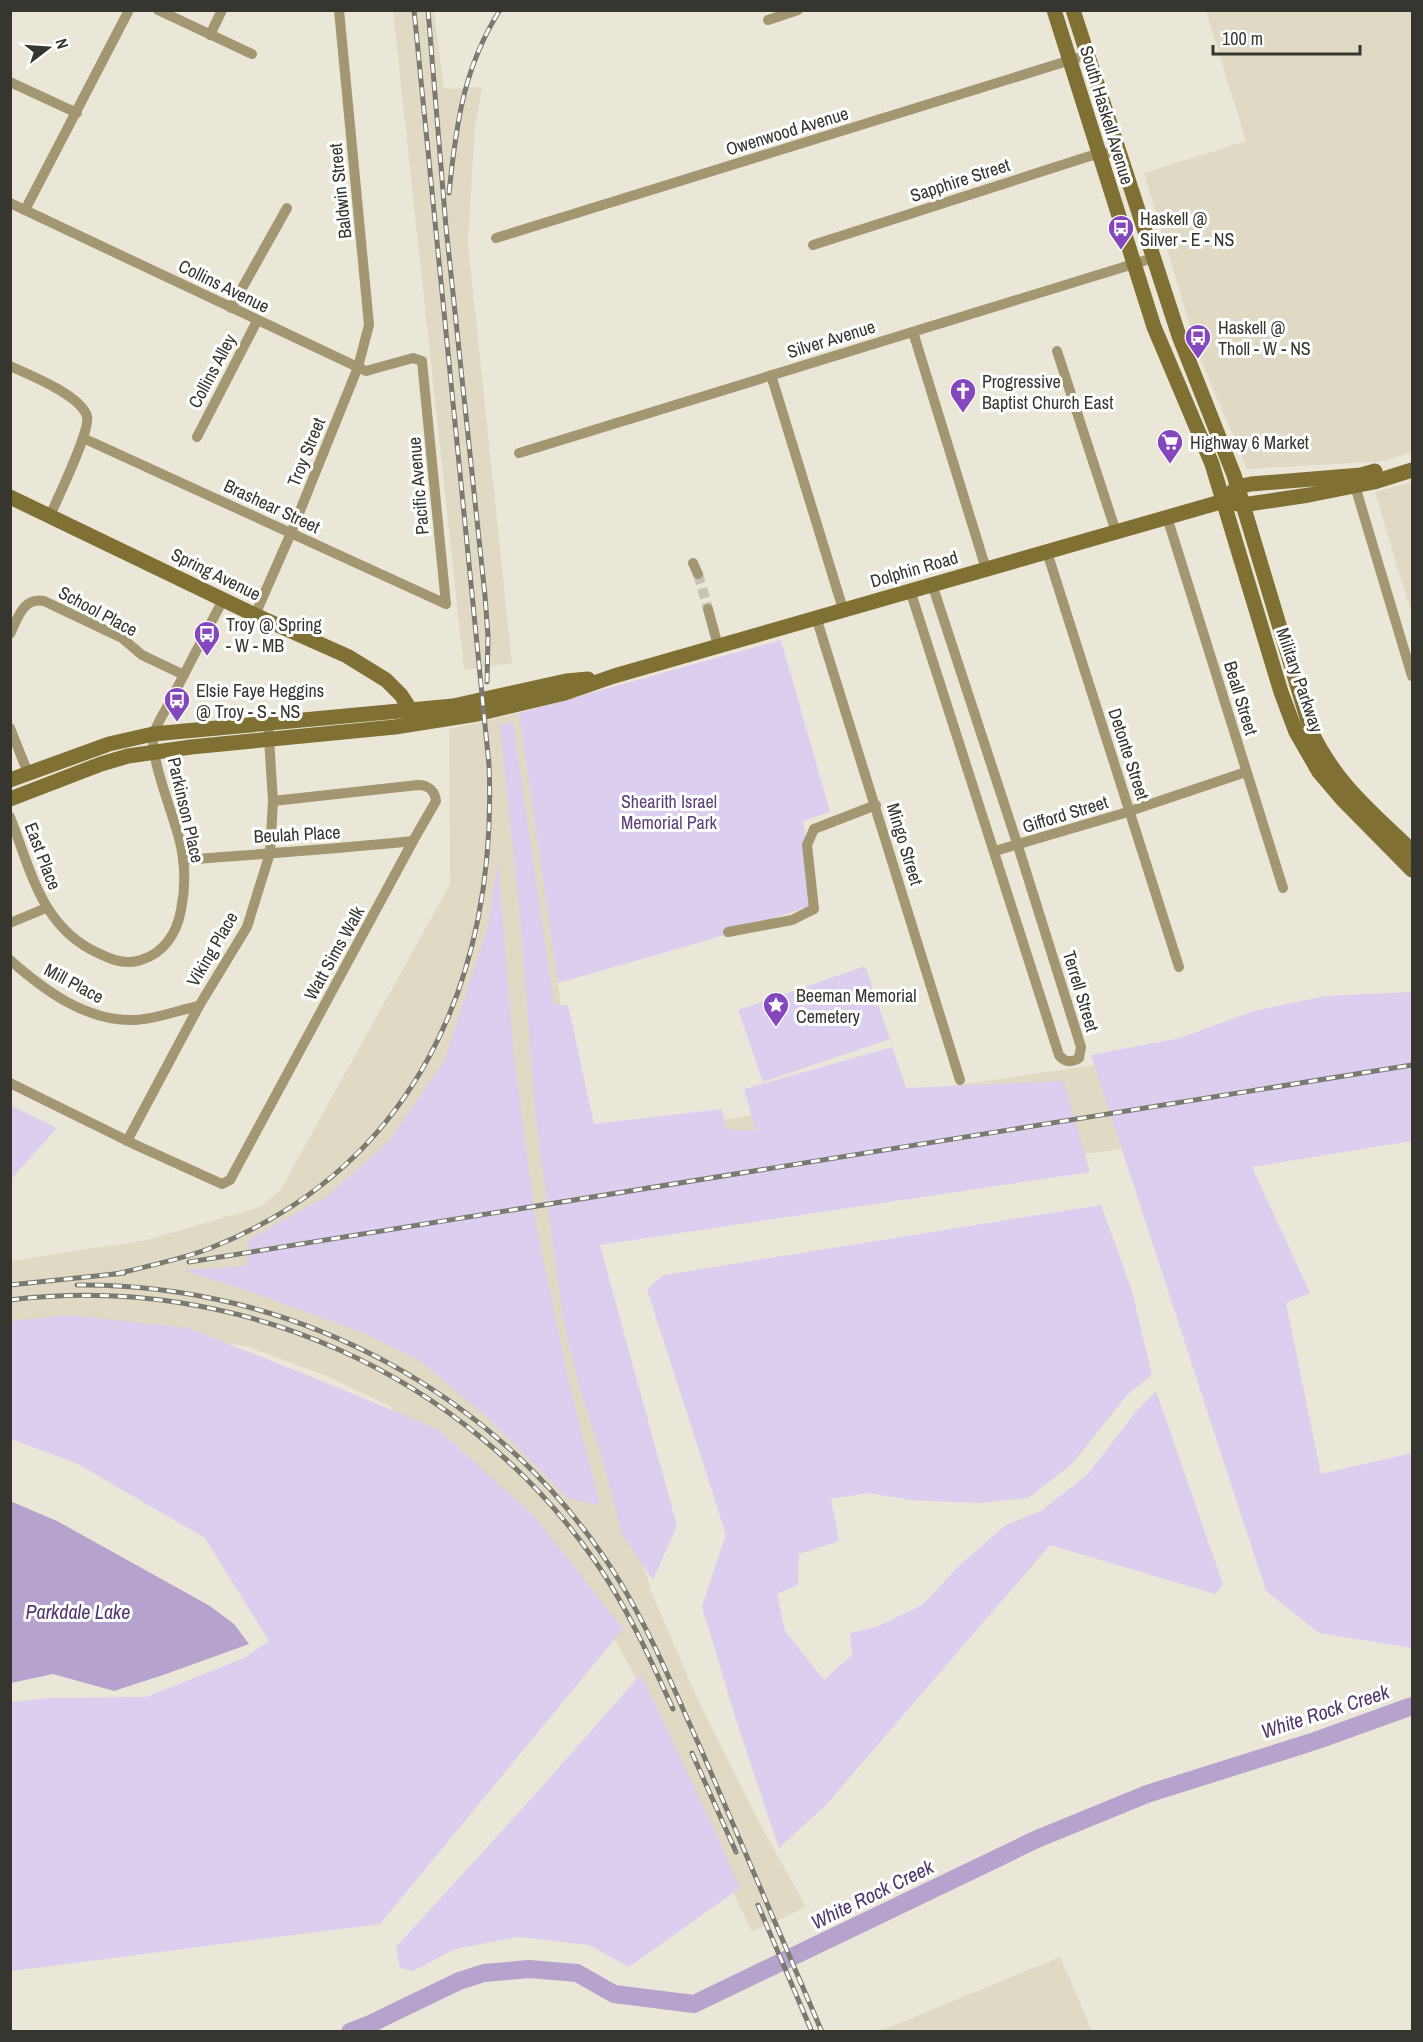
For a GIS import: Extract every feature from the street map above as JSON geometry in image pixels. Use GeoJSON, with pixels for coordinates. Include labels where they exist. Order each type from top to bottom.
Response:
{"type":"FeatureCollection","features":[{"type":"Feature","properties":{"kind":"main road","name":"South Haskell Avenue"},"geometry":{"type":"LineString","coordinates":[[1054,10],[1098,155],[1160,343],[1203,441],[1224,501]]}},
{"type":"Feature","properties":{"kind":"main road","name":"South Haskell Avenue"},"geometry":{"type":"LineString","coordinates":[[1073,10],[1179,336],[1227,455],[1237,487]]}},
{"type":"Feature","properties":{"kind":"main road"},"geometry":{"type":"LineString","coordinates":[[1160,343],[1179,336]]}},
{"type":"Feature","properties":{"kind":"main road"},"geometry":{"type":"LineString","coordinates":[[1224,501],[1237,487],[1262,482],[1361,475],[1413,462]]}},
{"type":"Feature","properties":{"kind":"main road","name":"Dolphin Road"},"geometry":{"type":"LineString","coordinates":[[414,717],[477,714],[565,693],[614,676],[843,609],[1224,501],[1242,505],[1355,486],[1413,470]]}},
{"type":"Feature","properties":{"kind":"main road","name":"Military Parkway"},"geometry":{"type":"LineString","coordinates":[[1237,487],[1307,720],[1318,746],[1349,791],[1413,851]]}},
{"type":"Feature","properties":{"kind":"main road","name":"Spring Avenue"},"geometry":{"type":"LineString","coordinates":[[10,497],[255,615],[347,656],[386,680],[414,717]]}},
{"type":"Feature","properties":{"kind":"main road","name":"Military Parkway"},"geometry":{"type":"LineString","coordinates":[[1224,501],[1281,692],[1305,752],[1342,799],[1413,870]]}},
{"type":"Feature","properties":{"kind":"main road"},"geometry":{"type":"LineString","coordinates":[[10,780],[109,744],[153,734],[268,723],[414,717]]}},
{"type":"Feature","properties":{"kind":"main road"},"geometry":{"type":"LineString","coordinates":[[10,799],[108,762],[155,751],[269,740],[414,717]]}},
{"type":"Feature","properties":{"kind":"street"},"geometry":{"type":"LineString","coordinates":[[25,210],[129,10]]}},
{"type":"Feature","properties":{"kind":"street"},"geometry":{"type":"LineString","coordinates":[[158,10],[252,54]]}},
{"type":"Feature","properties":{"kind":"street"},"geometry":{"type":"LineString","coordinates":[[210,35],[222,10]]}},
{"type":"Feature","properties":{"kind":"street","name":"Baldwin Street"},"geometry":{"type":"LineString","coordinates":[[339,10],[369,325],[358,368]]}},
{"type":"Feature","properties":{"kind":"street"},"geometry":{"type":"LineString","coordinates":[[768,20],[798,10]]}},
{"type":"Feature","properties":{"kind":"street","name":"Owenwood Avenue"},"geometry":{"type":"LineString","coordinates":[[496,238],[1087,55]]}},
{"type":"Feature","properties":{"kind":"street"},"geometry":{"type":"LineString","coordinates":[[10,82],[77,113]]}},
{"type":"Feature","properties":{"kind":"street","name":"Sapphire Street"},"geometry":{"type":"LineString","coordinates":[[813,244],[1098,155],[1118,151]]}},
{"type":"Feature","properties":{"kind":"street","name":"Collins Avenue"},"geometry":{"type":"LineString","coordinates":[[10,203],[358,368],[369,371],[414,358],[422,361],[423,365]]}},
{"type":"Feature","properties":{"kind":"street"},"geometry":{"type":"LineString","coordinates":[[231,308],[287,208]]}},
{"type":"Feature","properties":{"kind":"street","name":"Silver Avenue"},"geometry":{"type":"LineString","coordinates":[[519,453],[1153,258]]}},
{"type":"Feature","properties":{"kind":"street","name":"Collins Alley"},"geometry":{"type":"LineString","coordinates":[[196,437],[257,321]]}},
{"type":"Feature","properties":{"kind":"street"},"geometry":{"type":"LineString","coordinates":[[913,332],[986,569]]}},
{"type":"Feature","properties":{"kind":"street"},"geometry":{"type":"LineString","coordinates":[[1057,351],[1116,532]]}},
{"type":"Feature","properties":{"kind":"street","name":"Pacific Avenue"},"geometry":{"type":"LineString","coordinates":[[423,365],[446,604]]}},
{"type":"Feature","properties":{"kind":"street"},"geometry":{"type":"LineString","coordinates":[[10,366],[43,381],[76,402],[84,410],[87,421],[83,438],[50,516]]}},
{"type":"Feature","properties":{"kind":"street","name":"Troy Street"},"geometry":{"type":"LineString","coordinates":[[255,615],[358,368]]}},
{"type":"Feature","properties":{"kind":"street"},"geometry":{"type":"LineString","coordinates":[[771,375],[843,609]]}},
{"type":"Feature","properties":{"kind":"street","name":"Brashear Street"},"geometry":{"type":"LineString","coordinates":[[83,438],[446,604]]}},
{"type":"Feature","properties":{"kind":"street"},"geometry":{"type":"LineString","coordinates":[[1355,486],[1413,676]]}},
{"type":"Feature","properties":{"kind":"street","name":"Beall Street"},"geometry":{"type":"LineString","coordinates":[[1167,517],[1283,888]]}},
{"type":"Feature","properties":{"kind":"street","name":"Detonte Street"},"geometry":{"type":"LineString","coordinates":[[1047,552],[1179,967]]}},
{"type":"Feature","properties":{"kind":"street"},"geometry":{"type":"LineString","coordinates":[[693,563],[698,574]]}},
{"type":"Feature","properties":{"kind":"street","name":"Terrell Street"},"geometry":{"type":"LineString","coordinates":[[910,590],[1059,1055],[1064,1060],[1072,1062],[1079,1058],[1082,1047],[932,584]]}},
{"type":"Feature","properties":{"kind":"street","name":"School Place"},"geometry":{"type":"LineString","coordinates":[[10,634],[27,603],[35,600],[44,601],[122,638],[142,655],[184,675]]}},
{"type":"Feature","properties":{"kind":"street"},"geometry":{"type":"LineString","coordinates":[[155,751],[153,734],[224,600]]}},
{"type":"Feature","properties":{"kind":"street"},"geometry":{"type":"LineString","coordinates":[[708,609],[718,646]]}},
{"type":"Feature","properties":{"kind":"street","name":"Mingo Street"},"geometry":{"type":"LineString","coordinates":[[816,617],[960,1080]]}},
{"type":"Feature","properties":{"kind":"street","name":"Viking Place"},"geometry":{"type":"LineString","coordinates":[[130,1142],[199,1006],[247,927],[270,854],[273,801],[268,723]]}},
{"type":"Feature","properties":{"kind":"street"},"geometry":{"type":"LineString","coordinates":[[10,728],[28,773]]}},
{"type":"Feature","properties":{"kind":"street","name":"Parkinson Place"},"geometry":{"type":"LineString","coordinates":[[46,908],[60,927],[77,942],[122,962],[136,962],[147,958],[156,954],[168,942],[178,923],[184,895],[183,860],[180,840],[155,751]]}},
{"type":"Feature","properties":{"kind":"street","name":"Gifford Street"},"geometry":{"type":"LineString","coordinates":[[995,851],[1130,811],[1246,772]]}},
{"type":"Feature","properties":{"kind":"street","name":"Watt Sims Walk"},"geometry":{"type":"LineString","coordinates":[[130,1142],[222,1184],[230,1180],[436,801],[433,792],[425,785],[273,801]]}},
{"type":"Feature","properties":{"kind":"street"},"geometry":{"type":"LineString","coordinates":[[728,932],[792,920],[814,909],[807,845],[814,829],[876,805]]}},
{"type":"Feature","properties":{"kind":"street","name":"East Place"},"geometry":{"type":"LineString","coordinates":[[10,817],[46,908]]}},
{"type":"Feature","properties":{"kind":"street","name":"Beulah Place"},"geometry":{"type":"LineString","coordinates":[[183,860],[330,850],[413,841]]}},
{"type":"Feature","properties":{"kind":"street"},"geometry":{"type":"LineString","coordinates":[[10,923],[46,908]]}},
{"type":"Feature","properties":{"kind":"street","name":"Mill Place"},"geometry":{"type":"LineString","coordinates":[[10,960],[50,992],[83,1010],[101,1016],[137,1020],[199,1006]]}},
{"type":"Feature","properties":{"kind":"street"},"geometry":{"type":"LineString","coordinates":[[10,1083],[130,1142]]}},
{"type":"Feature","properties":{"kind":"shaded area"},"geometry":{"type":"Polygon","coordinates":[[[393,11],[434,11],[444,89],[482,87],[475,127],[468,243],[512,663],[464,670],[393,11]]]}},
{"type":"Feature","properties":{"kind":"shaded area"},"geometry":{"type":"Polygon","coordinates":[[[1206,11],[1412,11],[1412,452],[1384,461],[1247,469],[1199,356],[1144,173],[1246,141],[1206,11]]]}},
{"type":"Feature","properties":{"kind":"shaded area"},"geometry":{"type":"Polygon","coordinates":[[[1412,482],[1412,616],[1375,492],[1412,482]]]}},
{"type":"Feature","properties":{"kind":"shaded area"},"geometry":{"type":"Polygon","coordinates":[[[519,713],[558,983],[577,1141],[1087,1066],[1412,1026],[1412,1107],[1115,1150],[562,1223],[609,1446],[651,1591],[700,1704],[758,1820],[806,1907],[752,1932],[681,1783],[639,1684],[588,1591],[475,1475],[388,1405],[322,1374],[245,1346],[165,1335],[11,1329],[11,1261],[146,1240],[260,1207],[281,1189],[450,884],[449,729],[519,713]]]}},
{"type":"Feature","properties":{"kind":"shaded area"},"geometry":{"type":"Polygon","coordinates":[[[1060,1957],[1092,2031],[880,2031],[1060,1957]]]}},
{"type":"Feature","properties":{"kind":"green space","name":"Shearith Israel Memorial Park"},"geometry":{"type":"Polygon","coordinates":[[[781,640],[830,812],[803,821],[816,904],[715,938],[558,983],[519,713],[781,640]]]}},
{"type":"Feature","properties":{"kind":"green space"},"geometry":{"type":"Polygon","coordinates":[[[513,722],[554,1005],[568,1005],[594,1124],[722,1109],[726,1129],[756,1131],[744,1089],[892,1047],[906,1088],[1064,1081],[1090,1172],[600,1245],[677,1526],[653,1580],[622,1535],[603,1461],[579,1385],[563,1319],[535,1112],[521,926],[500,725],[513,722]]]}},
{"type":"Feature","properties":{"kind":"green space"},"geometry":{"type":"Polygon","coordinates":[[[498,861],[514,1056],[536,1224],[569,1383],[600,1505],[569,1499],[487,1417],[419,1360],[364,1333],[183,1270],[247,1266],[249,1239],[326,1197],[389,1141],[444,1061],[488,927],[498,861]]]}},
{"type":"Feature","properties":{"kind":"green space"},"geometry":{"type":"Polygon","coordinates":[[[865,966],[890,1039],[763,1082],[738,1010],[865,966]]]}},
{"type":"Feature","properties":{"kind":"green space"},"geometry":{"type":"Polygon","coordinates":[[[1412,992],[1412,1141],[1252,1167],[1310,1293],[1286,1303],[1321,1474],[1412,1453],[1412,1648],[1319,1633],[1266,1591],[1091,1055],[1180,1038],[1254,1011],[1325,996],[1412,992]]]}},
{"type":"Feature","properties":{"kind":"green space"},"geometry":{"type":"Polygon","coordinates":[[[10,1105],[57,1128],[11,1179],[10,1179],[10,1105]]]}},
{"type":"Feature","properties":{"kind":"green space"},"geometry":{"type":"Polygon","coordinates":[[[1101,1205],[1132,1291],[1152,1375],[1127,1395],[1072,1464],[1028,1498],[978,1503],[911,1500],[868,1493],[831,1499],[839,1541],[799,1554],[798,1585],[777,1594],[785,1631],[824,1680],[852,1655],[850,1633],[876,1627],[922,1605],[962,1563],[1006,1525],[1041,1511],[1088,1474],[1134,1414],[1156,1391],[1223,1584],[1215,1594],[1050,1545],[825,1806],[779,1848],[737,1723],[702,1606],[726,1535],[647,1289],[664,1275],[1101,1205]]]}},
{"type":"Feature","properties":{"kind":"green space"},"geometry":{"type":"Polygon","coordinates":[[[69,1315],[188,1328],[438,1429],[536,1518],[623,1629],[380,1924],[11,1971],[11,1702],[50,1698],[146,1697],[244,1658],[269,1641],[205,1538],[76,1463],[11,1439],[11,1321],[69,1315]]]}},
{"type":"Feature","properties":{"kind":"green space"},"geometry":{"type":"Polygon","coordinates":[[[641,1674],[740,1888],[629,1967],[589,1945],[518,1937],[455,1949],[413,1971],[400,1968],[396,1947],[641,1674]]]}},
{"type":"Feature","properties":{"kind":"water","name":"Parkdale Lake"},"geometry":{"type":"Polygon","coordinates":[[[10,1501],[57,1521],[210,1606],[234,1624],[249,1644],[114,1691],[53,1674],[11,1683],[10,1501]]]}},
{"type":"Feature","properties":{"kind":"waterway","name":"White Rock Creek"},"geometry":{"type":"LineString","coordinates":[[350,2032],[459,1981],[484,1973],[529,1969],[577,1973],[614,1994],[694,2004],[1037,1839],[1147,1794],[1315,1741],[1412,1706]]}},
{"type":"Feature","properties":{"kind":"tunnel"},"geometry":{"type":"LineString","coordinates":[[698,574],[708,609]]}},
{"type":"Feature","properties":{"kind":"railway"},"geometry":{"type":"LineString","coordinates":[[116,1274],[208,1249],[280,1214],[340,1169],[390,1116],[430,1056],[459,990],[478,919],[488,843],[489,765],[414,10]]}},
{"type":"Feature","properties":{"kind":"railway"},"geometry":{"type":"LineString","coordinates":[[428,10],[446,227],[485,596],[488,636],[487,682]]}},
{"type":"Feature","properties":{"kind":"railway"},"geometry":{"type":"LineString","coordinates":[[449,193],[458,121],[469,76],[487,32],[500,10]]}},
{"type":"Feature","properties":{"kind":"railway"},"geometry":{"type":"LineString","coordinates":[[189,1262],[1412,1065]]}},
{"type":"Feature","properties":{"kind":"railway"},"geometry":{"type":"LineString","coordinates":[[10,1285],[124,1273]]}},
{"type":"Feature","properties":{"kind":"railway"},"geometry":{"type":"LineString","coordinates":[[77,1285],[158,1290],[238,1304],[315,1329],[388,1363],[456,1405],[518,1456],[573,1515],[620,1582],[642,1622],[700,1747],[822,2032]]}},
{"type":"Feature","properties":{"kind":"railway"},"geometry":{"type":"LineString","coordinates":[[10,1300],[95,1295],[179,1303],[260,1321],[338,1350],[412,1388],[480,1437],[542,1495],[607,1578],[637,1633],[673,1709]]}},
{"type":"Feature","properties":{"kind":"railway"},"geometry":{"type":"LineString","coordinates":[[692,1753],[736,1852]]}},
{"type":"Feature","properties":{"kind":"railway"},"geometry":{"type":"LineString","coordinates":[[758,1905],[812,2032]]}},
{"type":"Feature","properties":{"kind":"place","name":"Haskell @ Silver - E - NS"},"geometry":{"type":"Point","coordinates":[1121,251]}},
{"type":"Feature","properties":{"kind":"place","name":"Haskell @ Tholl - W - NS"},"geometry":{"type":"Point","coordinates":[1198,360]}},
{"type":"Feature","properties":{"kind":"place","name":"Progressive Baptist Church East"},"geometry":{"type":"Point","coordinates":[963,414]}},
{"type":"Feature","properties":{"kind":"place","name":"Highway 6 Market"},"geometry":{"type":"Point","coordinates":[1170,465]}},
{"type":"Feature","properties":{"kind":"place","name":"Troy @ Spring - W - MB"},"geometry":{"type":"Point","coordinates":[207,657]}},
{"type":"Feature","properties":{"kind":"place","name":"Elsie Faye Heggins @ Troy - S - NS"},"geometry":{"type":"Point","coordinates":[177,723]}},
{"type":"Feature","properties":{"kind":"place","name":"Beeman Memorial Cemetery"},"geometry":{"type":"Point","coordinates":[776,1028]}}]}
